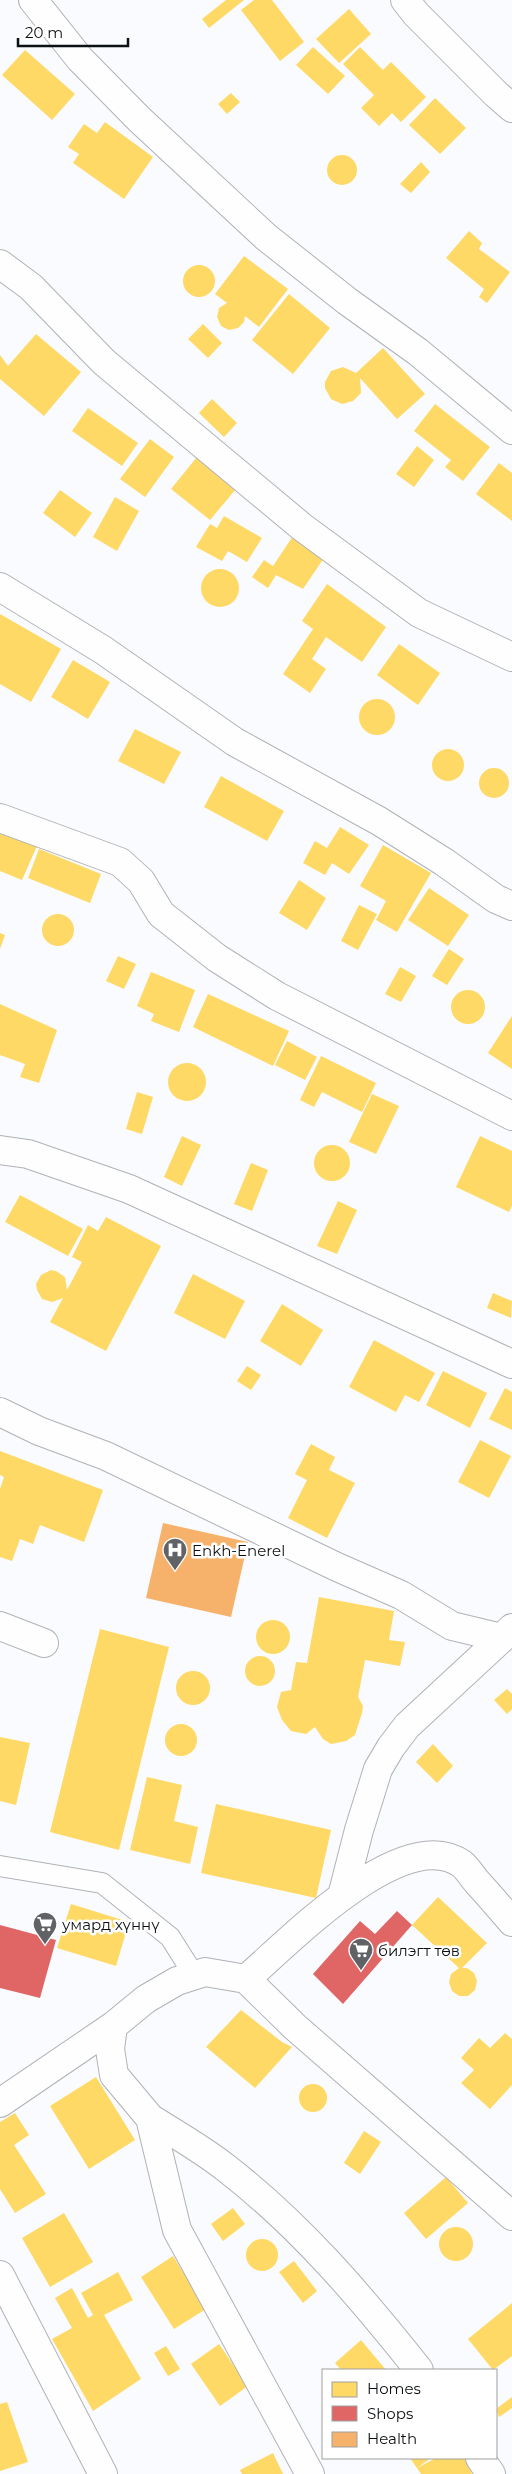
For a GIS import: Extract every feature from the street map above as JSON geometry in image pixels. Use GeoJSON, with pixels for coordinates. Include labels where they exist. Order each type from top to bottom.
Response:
{"type":"FeatureCollection","features":[{"type":"Feature","properties":{"kind":"street"},"geometry":{"type":"LineString","coordinates":[[34,0],[86,66],[139,119],[266,236],[347,301],[418,352],[512,430]]}},
{"type":"Feature","properties":{"kind":"street"},"geometry":{"type":"LineString","coordinates":[[405,0],[422,21],[512,108]]}},
{"type":"Feature","properties":{"kind":"street"},"geometry":{"type":"LineString","coordinates":[[0,264],[31,287],[104,362],[242,480],[309,533],[419,613],[512,657]]}},
{"type":"Feature","properties":{"kind":"street"},"geometry":{"type":"LineString","coordinates":[[0,587],[103,650],[235,742],[380,821],[444,862],[496,900],[512,906]]}},
{"type":"Feature","properties":{"kind":"street"},"geometry":{"type":"LineString","coordinates":[[0,818],[120,862],[141,882],[161,914],[217,958],[277,996],[512,1116]]}},
{"type":"Feature","properties":{"kind":"street"},"geometry":{"type":"LineString","coordinates":[[0,1150],[28,1154],[129,1189],[512,1364]]}},
{"type":"Feature","properties":{"kind":"street"},"geometry":{"type":"LineString","coordinates":[[0,1412],[39,1432],[106,1456],[337,1567],[401,1595],[452,1626],[507,1633]]}},
{"type":"Feature","properties":{"kind":"street"},"geometry":{"type":"LineString","coordinates":[[0,1626],[44,1643]]}},
{"type":"Feature","properties":{"kind":"street"},"geometry":{"type":"LineString","coordinates":[[342,1896],[359,1830],[378,1769],[391,1747],[407,1726],[507,1633]]}},
{"type":"Feature","properties":{"kind":"street"},"geometry":{"type":"LineString","coordinates":[[246,1979],[342,1896],[384,1868],[425,1855],[443,1856],[462,1864],[512,1922]]}},
{"type":"Feature","properties":{"kind":"street"},"geometry":{"type":"LineString","coordinates":[[0,2103],[113,2026],[146,1999],[177,1981],[205,1972],[246,1979],[295,2027],[512,2216]]}},
{"type":"Feature","properties":{"kind":"street"},"geometry":{"type":"LineString","coordinates":[[113,2026],[110,2049],[114,2074],[150,2118],[225,2167],[277,2211],[367,2305],[418,2369]]}},
{"type":"Feature","properties":{"kind":"street"},"geometry":{"type":"LineString","coordinates":[[150,2118],[177,2230],[310,2474]]}},
{"type":"Feature","properties":{"kind":"street"},"geometry":{"type":"LineString","coordinates":[[0,2275],[103,2474]]}},
{"type":"Feature","properties":{"kind":"street"},"geometry":{"type":"LineString","coordinates":[[481,2459],[491,2474]]}},
{"type":"Feature","properties":{"kind":"lane"},"geometry":{"type":"LineString","coordinates":[[0,1866],[102,1883],[170,1937],[194,1975]]}},
{"type":"Feature","properties":{"kind":"building: Homes"},"geometry":{"type":"Polygon","coordinates":[[[226,0],[244,0],[209,28],[202,19],[226,0]]]}},
{"type":"Feature","properties":{"kind":"building: Homes"},"geometry":{"type":"Polygon","coordinates":[[[254,0],[272,0],[304,42],[280,61],[241,10],[254,0]]]}},
{"type":"Feature","properties":{"kind":"building: Homes"},"geometry":{"type":"Polygon","coordinates":[[[349,9],[371,34],[339,63],[316,39],[349,9]]]}},
{"type":"Feature","properties":{"kind":"building: Homes"},"geometry":{"type":"Polygon","coordinates":[[[313,47],[345,76],[328,94],[296,65],[313,47]]]}},
{"type":"Feature","properties":{"kind":"building: Homes"},"geometry":{"type":"Polygon","coordinates":[[[360,47],[383,70],[391,62],[426,97],[401,122],[392,113],[379,126],[361,108],[374,95],[343,64],[360,47]]]}},
{"type":"Feature","properties":{"kind":"building: Homes"},"geometry":{"type":"Polygon","coordinates":[[[25,50],[75,94],[52,120],[2,75],[25,50]]]}},
{"type":"Feature","properties":{"kind":"building: Homes"},"geometry":{"type":"Polygon","coordinates":[[[231,93],[240,102],[227,114],[218,104],[231,93]]]}},
{"type":"Feature","properties":{"kind":"building: Homes"},"geometry":{"type":"Polygon","coordinates":[[[435,98],[466,128],[440,154],[409,125],[435,98]]]}},
{"type":"Feature","properties":{"kind":"building: Homes"},"geometry":{"type":"Polygon","coordinates":[[[105,122],[153,157],[124,199],[73,163],[79,154],[68,147],[84,124],[97,133],[105,122]]]}},
{"type":"Feature","properties":{"kind":"building: Homes"},"geometry":{"type":"Polygon","coordinates":[[[342,155],[353,159],[357,170],[353,181],[342,185],[331,181],[327,170],[331,159],[342,155]]]}},
{"type":"Feature","properties":{"kind":"building: Homes"},"geometry":{"type":"Polygon","coordinates":[[[421,162],[430,172],[411,193],[400,184],[421,162]]]}},
{"type":"Feature","properties":{"kind":"building: Homes"},"geometry":{"type":"Polygon","coordinates":[[[469,231],[482,243],[479,249],[510,272],[487,303],[479,297],[484,289],[446,258],[469,231]]]}},
{"type":"Feature","properties":{"kind":"building: Homes"},"geometry":{"type":"Polygon","coordinates":[[[244,256],[288,289],[259,327],[245,316],[244,322],[238,328],[229,330],[221,326],[217,317],[219,308],[227,303],[215,294],[244,256]]]}},
{"type":"Feature","properties":{"kind":"building: Homes"},"geometry":{"type":"Polygon","coordinates":[[[199,265],[211,269],[215,281],[211,293],[199,297],[187,293],[183,281],[187,269],[199,265]]]}},
{"type":"Feature","properties":{"kind":"building: Homes"},"geometry":{"type":"Polygon","coordinates":[[[289,294],[330,328],[293,374],[252,340],[289,294]]]}},
{"type":"Feature","properties":{"kind":"building: Homes"},"geometry":{"type":"Polygon","coordinates":[[[203,324],[222,343],[208,358],[188,339],[203,324]]]}},
{"type":"Feature","properties":{"kind":"building: Homes"},"geometry":{"type":"Polygon","coordinates":[[[36,334],[81,372],[44,416],[0,379],[0,355],[8,366],[36,334]]]}},
{"type":"Feature","properties":{"kind":"building: Homes"},"geometry":{"type":"Polygon","coordinates":[[[383,348],[425,394],[397,419],[360,378],[361,393],[353,401],[342,404],[331,399],[325,388],[325,382],[331,371],[343,367],[356,373],[383,348]]]}},
{"type":"Feature","properties":{"kind":"building: Homes"},"geometry":{"type":"Polygon","coordinates":[[[212,399],[237,423],[224,437],[199,413],[212,399]]]}},
{"type":"Feature","properties":{"kind":"building: Homes"},"geometry":{"type":"Polygon","coordinates":[[[435,404],[490,447],[463,481],[445,467],[451,460],[414,431],[435,404]]]}},
{"type":"Feature","properties":{"kind":"building: Homes"},"geometry":{"type":"Polygon","coordinates":[[[88,408],[138,443],[122,466],[72,431],[88,408]]]}},
{"type":"Feature","properties":{"kind":"building: Homes"},"geometry":{"type":"Polygon","coordinates":[[[150,439],[174,457],[145,497],[120,479],[150,439]]]}},
{"type":"Feature","properties":{"kind":"building: Homes"},"geometry":{"type":"Polygon","coordinates":[[[417,446],[434,460],[414,487],[396,474],[417,446]]]}},
{"type":"Feature","properties":{"kind":"building: Homes"},"geometry":{"type":"Polygon","coordinates":[[[197,457],[236,489],[210,520],[171,489],[197,457]]]}},
{"type":"Feature","properties":{"kind":"building: Homes"},"geometry":{"type":"Polygon","coordinates":[[[499,463],[512,473],[512,521],[476,494],[499,463]]]}},
{"type":"Feature","properties":{"kind":"building: Homes"},"geometry":{"type":"Polygon","coordinates":[[[60,490],[92,513],[75,537],[43,513],[60,490]]]}},
{"type":"Feature","properties":{"kind":"building: Homes"},"geometry":{"type":"Polygon","coordinates":[[[115,497],[139,511],[117,551],[93,537],[115,497]]]}},
{"type":"Feature","properties":{"kind":"building: Homes"},"geometry":{"type":"Polygon","coordinates":[[[224,516],[262,538],[247,562],[228,551],[222,561],[196,547],[210,524],[217,528],[224,516]]]}},
{"type":"Feature","properties":{"kind":"building: Homes"},"geometry":{"type":"Polygon","coordinates":[[[293,536],[324,558],[303,589],[276,575],[268,588],[252,577],[264,560],[273,566],[293,536]]]}},
{"type":"Feature","properties":{"kind":"building: Homes"},"geometry":{"type":"Polygon","coordinates":[[[220,569],[233,575],[239,588],[233,601],[220,607],[207,601],[201,588],[207,575],[220,569]]]}},
{"type":"Feature","properties":{"kind":"building: Homes"},"geometry":{"type":"Polygon","coordinates":[[[327,584],[386,627],[362,662],[326,637],[312,659],[326,669],[310,693],[283,674],[313,629],[302,621],[327,584]]]}},
{"type":"Feature","properties":{"kind":"building: Homes"},"geometry":{"type":"Polygon","coordinates":[[[0,614],[61,649],[31,702],[0,684],[0,614]]]}},
{"type":"Feature","properties":{"kind":"building: Homes"},"geometry":{"type":"Polygon","coordinates":[[[399,644],[440,673],[418,705],[377,675],[399,644]]]}},
{"type":"Feature","properties":{"kind":"building: Homes"},"geometry":{"type":"Polygon","coordinates":[[[73,660],[110,682],[88,719],[51,697],[73,660]]]}},
{"type":"Feature","properties":{"kind":"building: Homes"},"geometry":{"type":"Polygon","coordinates":[[[377,699],[384,700],[390,704],[394,710],[394,724],[390,730],[384,734],[377,735],[370,734],[364,730],[360,724],[359,717],[360,710],[364,704],[370,700],[377,699]]]}},
{"type":"Feature","properties":{"kind":"building: Homes"},"geometry":{"type":"Polygon","coordinates":[[[135,729],[181,752],[164,784],[118,761],[135,729]]]}},
{"type":"Feature","properties":{"kind":"building: Homes"},"geometry":{"type":"Polygon","coordinates":[[[448,749],[459,754],[464,765],[459,776],[448,781],[437,776],[432,765],[437,754],[448,749]]]}},
{"type":"Feature","properties":{"kind":"building: Homes"},"geometry":{"type":"Polygon","coordinates":[[[494,768],[500,769],[508,777],[508,789],[500,797],[494,798],[488,797],[480,789],[479,783],[480,777],[488,769],[494,768]]]}},
{"type":"Feature","properties":{"kind":"building: Homes"},"geometry":{"type":"Polygon","coordinates":[[[221,776],[284,811],[267,841],[204,807],[221,776]]]}},
{"type":"Feature","properties":{"kind":"building: Homes"},"geometry":{"type":"Polygon","coordinates":[[[340,827],[369,845],[349,874],[332,863],[325,875],[303,863],[315,841],[327,848],[340,827]]]}},
{"type":"Feature","properties":{"kind":"building: Homes"},"geometry":{"type":"Polygon","coordinates":[[[0,831],[37,846],[22,880],[0,871],[0,831]]]}},
{"type":"Feature","properties":{"kind":"building: Homes"},"geometry":{"type":"Polygon","coordinates":[[[383,845],[431,873],[397,932],[376,920],[386,901],[360,886],[383,845]]]}},
{"type":"Feature","properties":{"kind":"building: Homes"},"geometry":{"type":"Polygon","coordinates":[[[39,849],[101,874],[90,903],[28,878],[39,849]]]}},
{"type":"Feature","properties":{"kind":"building: Homes"},"geometry":{"type":"Polygon","coordinates":[[[299,880],[326,898],[307,930],[279,913],[299,880]]]}},
{"type":"Feature","properties":{"kind":"building: Homes"},"geometry":{"type":"Polygon","coordinates":[[[429,888],[469,915],[448,946],[408,920],[429,888]]]}},
{"type":"Feature","properties":{"kind":"building: Homes"},"geometry":{"type":"Polygon","coordinates":[[[359,905],[377,914],[358,950],[341,941],[359,905]]]}},
{"type":"Feature","properties":{"kind":"building: Homes"},"geometry":{"type":"Polygon","coordinates":[[[58,914],[69,919],[74,930],[69,941],[58,946],[47,941],[42,930],[47,919],[58,914]]]}},
{"type":"Feature","properties":{"kind":"building: Homes"},"geometry":{"type":"Polygon","coordinates":[[[0,933],[5,935],[0,949],[0,933]]]}},
{"type":"Feature","properties":{"kind":"building: Homes"},"geometry":{"type":"Polygon","coordinates":[[[449,949],[464,959],[447,985],[432,976],[449,949]]]}},
{"type":"Feature","properties":{"kind":"building: Homes"},"geometry":{"type":"Polygon","coordinates":[[[118,956],[136,964],[124,989],[106,981],[118,956]]]}},
{"type":"Feature","properties":{"kind":"building: Homes"},"geometry":{"type":"Polygon","coordinates":[[[400,967],[416,976],[401,1002],[385,994],[400,967]]]}},
{"type":"Feature","properties":{"kind":"building: Homes"},"geometry":{"type":"Polygon","coordinates":[[[151,972],[195,990],[179,1032],[151,1021],[154,1014],[137,1006],[151,972]]]}},
{"type":"Feature","properties":{"kind":"building: Homes"},"geometry":{"type":"Polygon","coordinates":[[[468,990],[480,995],[485,1007],[480,1019],[468,1024],[456,1019],[451,1007],[456,995],[468,990]]]}},
{"type":"Feature","properties":{"kind":"building: Homes"},"geometry":{"type":"Polygon","coordinates":[[[208,994],[289,1031],[273,1066],[193,1027],[208,994]]]}},
{"type":"Feature","properties":{"kind":"building: Homes"},"geometry":{"type":"Polygon","coordinates":[[[0,1004],[57,1030],[39,1083],[20,1077],[25,1064],[0,1055],[0,1004]]]}},
{"type":"Feature","properties":{"kind":"building: Homes"},"geometry":{"type":"Polygon","coordinates":[[[512,1016],[512,1069],[488,1053],[512,1016]]]}},
{"type":"Feature","properties":{"kind":"building: Homes"},"geometry":{"type":"Polygon","coordinates":[[[287,1041],[317,1057],[305,1080],[275,1065],[287,1041]]]}},
{"type":"Feature","properties":{"kind":"building: Homes"},"geometry":{"type":"Polygon","coordinates":[[[321,1056],[376,1083],[362,1112],[322,1092],[314,1107],[300,1100],[321,1056]]]}},
{"type":"Feature","properties":{"kind":"building: Homes"},"geometry":{"type":"Polygon","coordinates":[[[187,1063],[200,1069],[206,1082],[200,1095],[187,1101],[174,1095],[168,1082],[174,1069],[187,1063]]]}},
{"type":"Feature","properties":{"kind":"building: Homes"},"geometry":{"type":"Polygon","coordinates":[[[137,1092],[153,1097],[142,1134],[126,1129],[137,1092]]]}},
{"type":"Feature","properties":{"kind":"building: Homes"},"geometry":{"type":"Polygon","coordinates":[[[372,1094],[399,1106],[376,1154],[349,1142],[372,1094]]]}},
{"type":"Feature","properties":{"kind":"building: Homes"},"geometry":{"type":"Polygon","coordinates":[[[182,1136],[201,1145],[182,1186],[164,1177],[182,1136]]]}},
{"type":"Feature","properties":{"kind":"building: Homes"},"geometry":{"type":"Polygon","coordinates":[[[480,1136],[512,1151],[512,1206],[509,1212],[456,1187],[480,1136]]]}},
{"type":"Feature","properties":{"kind":"building: Homes"},"geometry":{"type":"Polygon","coordinates":[[[332,1145],[344,1151],[350,1163],[344,1175],[332,1181],[320,1175],[314,1163],[320,1151],[332,1145]]]}},
{"type":"Feature","properties":{"kind":"building: Homes"},"geometry":{"type":"Polygon","coordinates":[[[251,1163],[268,1170],[252,1211],[234,1204],[251,1163]]]}},
{"type":"Feature","properties":{"kind":"building: Homes"},"geometry":{"type":"Polygon","coordinates":[[[20,1195],[83,1229],[68,1256],[5,1222],[20,1195]]]}},
{"type":"Feature","properties":{"kind":"building: Homes"},"geometry":{"type":"Polygon","coordinates":[[[338,1201],[357,1210],[337,1254],[317,1246],[338,1201]]]}},
{"type":"Feature","properties":{"kind":"building: Homes"},"geometry":{"type":"Polygon","coordinates":[[[106,1217],[161,1246],[106,1351],[50,1322],[63,1298],[52,1302],[42,1299],[36,1284],[41,1275],[51,1270],[65,1277],[67,1290],[82,1262],[72,1257],[88,1225],[98,1231],[106,1217]]]}},
{"type":"Feature","properties":{"kind":"building: Homes"},"geometry":{"type":"Polygon","coordinates":[[[193,1274],[245,1301],[225,1339],[174,1313],[193,1274]]]}},
{"type":"Feature","properties":{"kind":"building: Homes"},"geometry":{"type":"Polygon","coordinates":[[[493,1293],[512,1301],[511,1318],[487,1308],[493,1293]]]}},
{"type":"Feature","properties":{"kind":"building: Homes"},"geometry":{"type":"Polygon","coordinates":[[[282,1304],[323,1330],[301,1366],[260,1341],[282,1304]]]}},
{"type":"Feature","properties":{"kind":"building: Homes"},"geometry":{"type":"Polygon","coordinates":[[[374,1340],[435,1373],[419,1402],[405,1395],[396,1412],[349,1387],[374,1340]]]}},
{"type":"Feature","properties":{"kind":"building: Homes"},"geometry":{"type":"Polygon","coordinates":[[[247,1366],[261,1375],[251,1390],[237,1381],[247,1366]]]}},
{"type":"Feature","properties":{"kind":"building: Homes"},"geometry":{"type":"Polygon","coordinates":[[[443,1371],[487,1393],[470,1428],[426,1405],[443,1371]]]}},
{"type":"Feature","properties":{"kind":"building: Homes"},"geometry":{"type":"Polygon","coordinates":[[[505,1388],[512,1392],[512,1430],[489,1419],[505,1388]]]}},
{"type":"Feature","properties":{"kind":"building: Homes"},"geometry":{"type":"Polygon","coordinates":[[[480,1440],[511,1456],[489,1498],[458,1482],[480,1440]]]}},
{"type":"Feature","properties":{"kind":"building: Homes"},"geometry":{"type":"Polygon","coordinates":[[[311,1444],[335,1457],[329,1470],[355,1483],[327,1538],[288,1518],[307,1480],[295,1474],[311,1444]]]}},
{"type":"Feature","properties":{"kind":"building: Homes"},"geometry":{"type":"Polygon","coordinates":[[[0,1451],[103,1490],[84,1542],[40,1525],[33,1544],[20,1539],[12,1561],[0,1557],[0,1489],[4,1477],[0,1475],[0,1451]]]}},
{"type":"Feature","properties":{"kind":"building: Homes"},"geometry":{"type":"Polygon","coordinates":[[[319,1597],[394,1611],[389,1640],[405,1642],[400,1666],[365,1660],[358,1697],[363,1706],[355,1735],[346,1741],[331,1744],[323,1739],[315,1727],[306,1734],[291,1731],[282,1720],[277,1707],[281,1692],[291,1690],[296,1662],[307,1663],[319,1597]]]}},
{"type":"Feature","properties":{"kind":"building: Homes"},"geometry":{"type":"Polygon","coordinates":[[[273,1620],[280,1621],[285,1625],[289,1630],[289,1644],[285,1649],[280,1653],[273,1654],[266,1653],[261,1649],[257,1644],[256,1637],[257,1630],[261,1625],[266,1621],[273,1620]]]}},
{"type":"Feature","properties":{"kind":"building: Homes"},"geometry":{"type":"Polygon","coordinates":[[[100,1629],[169,1647],[119,1850],[50,1832],[100,1629]]]}},
{"type":"Feature","properties":{"kind":"building: Homes"},"geometry":{"type":"Polygon","coordinates":[[[260,1656],[271,1660],[275,1671],[271,1682],[260,1686],[249,1682],[245,1671],[249,1660],[260,1656]]]}},
{"type":"Feature","properties":{"kind":"building: Homes"},"geometry":{"type":"Polygon","coordinates":[[[193,1671],[200,1672],[205,1676],[209,1681],[209,1695],[205,1700],[200,1704],[193,1705],[186,1704],[181,1700],[177,1695],[176,1688],[177,1681],[181,1676],[186,1672],[193,1671]]]}},
{"type":"Feature","properties":{"kind":"building: Homes"},"geometry":{"type":"Polygon","coordinates":[[[507,1689],[512,1694],[512,1709],[507,1714],[494,1700],[507,1689]]]}},
{"type":"Feature","properties":{"kind":"building: Homes"},"geometry":{"type":"Polygon","coordinates":[[[181,1724],[187,1725],[192,1729],[196,1734],[196,1746],[192,1751],[187,1755],[181,1756],[175,1755],[170,1751],[166,1746],[165,1740],[166,1734],[170,1729],[175,1725],[181,1724]]]}},
{"type":"Feature","properties":{"kind":"building: Homes"},"geometry":{"type":"Polygon","coordinates":[[[0,1737],[30,1743],[16,1805],[0,1801],[0,1737]]]}},
{"type":"Feature","properties":{"kind":"building: Homes"},"geometry":{"type":"Polygon","coordinates":[[[433,1744],[453,1766],[437,1783],[416,1762],[433,1744]]]}},
{"type":"Feature","properties":{"kind":"building: Homes"},"geometry":{"type":"Polygon","coordinates":[[[147,1777],[182,1785],[174,1821],[198,1827],[190,1864],[130,1850],[147,1777]]]}},
{"type":"Feature","properties":{"kind":"building: Homes"},"geometry":{"type":"Polygon","coordinates":[[[216,1804],[331,1830],[316,1898],[201,1873],[216,1804]]]}},
{"type":"Feature","properties":{"kind":"building: Homes"},"geometry":{"type":"Polygon","coordinates":[[[438,1897],[487,1943],[462,1968],[467,1968],[474,1973],[477,1981],[475,1990],[468,1996],[459,1996],[452,1991],[449,1982],[451,1974],[459,1968],[412,1925],[438,1897]]]}},
{"type":"Feature","properties":{"kind":"building: Homes"},"geometry":{"type":"Polygon","coordinates":[[[71,1904],[129,1922],[116,1966],[57,1948],[71,1904]]]}},
{"type":"Feature","properties":{"kind":"building: Homes"},"geometry":{"type":"Polygon","coordinates":[[[241,2010],[282,2042],[292,2047],[255,2088],[206,2047],[241,2010]]]}},
{"type":"Feature","properties":{"kind":"building: Homes"},"geometry":{"type":"Polygon","coordinates":[[[505,2033],[512,2039],[512,2085],[490,2109],[461,2083],[474,2070],[461,2058],[479,2038],[490,2048],[505,2033]]]}},
{"type":"Feature","properties":{"kind":"building: Homes"},"geometry":{"type":"Polygon","coordinates":[[[96,2077],[135,2140],[89,2169],[50,2106],[96,2077]]]}},
{"type":"Feature","properties":{"kind":"building: Homes"},"geometry":{"type":"Polygon","coordinates":[[[313,2084],[323,2088],[327,2098],[323,2108],[313,2112],[303,2108],[299,2098],[303,2088],[313,2084]]]}},
{"type":"Feature","properties":{"kind":"building: Homes"},"geometry":{"type":"Polygon","coordinates":[[[15,2113],[29,2135],[14,2145],[46,2194],[15,2213],[0,2189],[0,2122],[15,2113]]]}},
{"type":"Feature","properties":{"kind":"building: Homes"},"geometry":{"type":"Polygon","coordinates":[[[364,2131],[381,2142],[360,2174],[344,2163],[364,2131]]]}},
{"type":"Feature","properties":{"kind":"building: Homes"},"geometry":{"type":"Polygon","coordinates":[[[446,2177],[468,2203],[426,2239],[404,2213],[446,2177]]]}},
{"type":"Feature","properties":{"kind":"building: Homes"},"geometry":{"type":"Polygon","coordinates":[[[233,2208],[245,2224],[223,2241],[211,2224],[233,2208]]]}},
{"type":"Feature","properties":{"kind":"building: Homes"},"geometry":{"type":"Polygon","coordinates":[[[64,2213],[93,2262],[50,2287],[22,2238],[64,2213]]]}},
{"type":"Feature","properties":{"kind":"building: Homes"},"geometry":{"type":"Polygon","coordinates":[[[456,2227],[468,2232],[473,2244],[468,2256],[456,2261],[444,2256],[439,2244],[444,2232],[456,2227]]]}},
{"type":"Feature","properties":{"kind":"building: Homes"},"geometry":{"type":"Polygon","coordinates":[[[262,2239],[268,2240],[273,2244],[277,2249],[277,2261],[273,2266],[268,2270],[262,2271],[256,2270],[251,2266],[247,2261],[246,2255],[247,2249],[251,2244],[256,2240],[262,2239]]]}},
{"type":"Feature","properties":{"kind":"building: Homes"},"geometry":{"type":"Polygon","coordinates":[[[173,2256],[206,2309],[174,2329],[141,2277],[173,2256]]]}},
{"type":"Feature","properties":{"kind":"building: Homes"},"geometry":{"type":"Polygon","coordinates":[[[294,2261],[317,2291],[303,2303],[279,2272],[294,2261]]]}},
{"type":"Feature","properties":{"kind":"building: Homes"},"geometry":{"type":"Polygon","coordinates":[[[118,2272],[133,2300],[104,2315],[141,2379],[93,2411],[52,2339],[72,2328],[55,2298],[72,2288],[88,2318],[93,2315],[81,2293],[118,2272]]]}},
{"type":"Feature","properties":{"kind":"building: Homes"},"geometry":{"type":"Polygon","coordinates":[[[512,2303],[512,2356],[492,2369],[468,2339],[512,2303]]]}},
{"type":"Feature","properties":{"kind":"building: Homes"},"geometry":{"type":"Polygon","coordinates":[[[361,2340],[385,2369],[340,2369],[335,2363],[361,2340]]]}},
{"type":"Feature","properties":{"kind":"building: Homes"},"geometry":{"type":"Polygon","coordinates":[[[219,2344],[248,2386],[220,2406],[191,2364],[219,2344]]]}},
{"type":"Feature","properties":{"kind":"building: Homes"},"geometry":{"type":"Polygon","coordinates":[[[166,2346],[180,2369],[168,2376],[154,2353],[166,2346]]]}},
{"type":"Feature","properties":{"kind":"building: Homes"},"geometry":{"type":"Polygon","coordinates":[[[512,2397],[512,2408],[499,2417],[497,2408],[512,2397]]]}},
{"type":"Feature","properties":{"kind":"building: Homes"},"geometry":{"type":"Polygon","coordinates":[[[7,2402],[28,2462],[0,2471],[0,2404],[7,2402]]]}},
{"type":"Feature","properties":{"kind":"building: Homes"},"geometry":{"type":"Polygon","coordinates":[[[273,2453],[283,2474],[242,2474],[240,2470],[273,2453]]]}},
{"type":"Feature","properties":{"kind":"building: Homes"},"geometry":{"type":"Polygon","coordinates":[[[411,2459],[430,2459],[417,2468],[411,2459]]]}},
{"type":"Feature","properties":{"kind":"building: Homes"},"geometry":{"type":"Polygon","coordinates":[[[434,2459],[465,2459],[472,2474],[421,2474],[417,2468],[434,2459]]]}},
{"type":"Feature","properties":{"kind":"building: Shops"},"geometry":{"type":"Polygon","coordinates":[[[397,1911],[412,1925],[343,2004],[313,1974],[360,1921],[375,1934],[397,1911]]]}},
{"type":"Feature","properties":{"kind":"building: Shops"},"geometry":{"type":"Polygon","coordinates":[[[0,1925],[56,1940],[40,1998],[0,1988],[0,1925]]]}},
{"type":"Feature","properties":{"kind":"building: Health"},"geometry":{"type":"Polygon","coordinates":[[[163,1523],[248,1542],[231,1617],[146,1598],[163,1523]]]}},
{"type":"Feature","properties":{"kind":"place","name":"Enkh-Enerel"},"geometry":{"type":"Point","coordinates":[175,1571]}},
{"type":"Feature","properties":{"kind":"place","name":"умард хүннү"},"geometry":{"type":"Point","coordinates":[45,1945]}},
{"type":"Feature","properties":{"kind":"place","name":"билэгт төв"},"geometry":{"type":"Point","coordinates":[361,1971]}}]}
